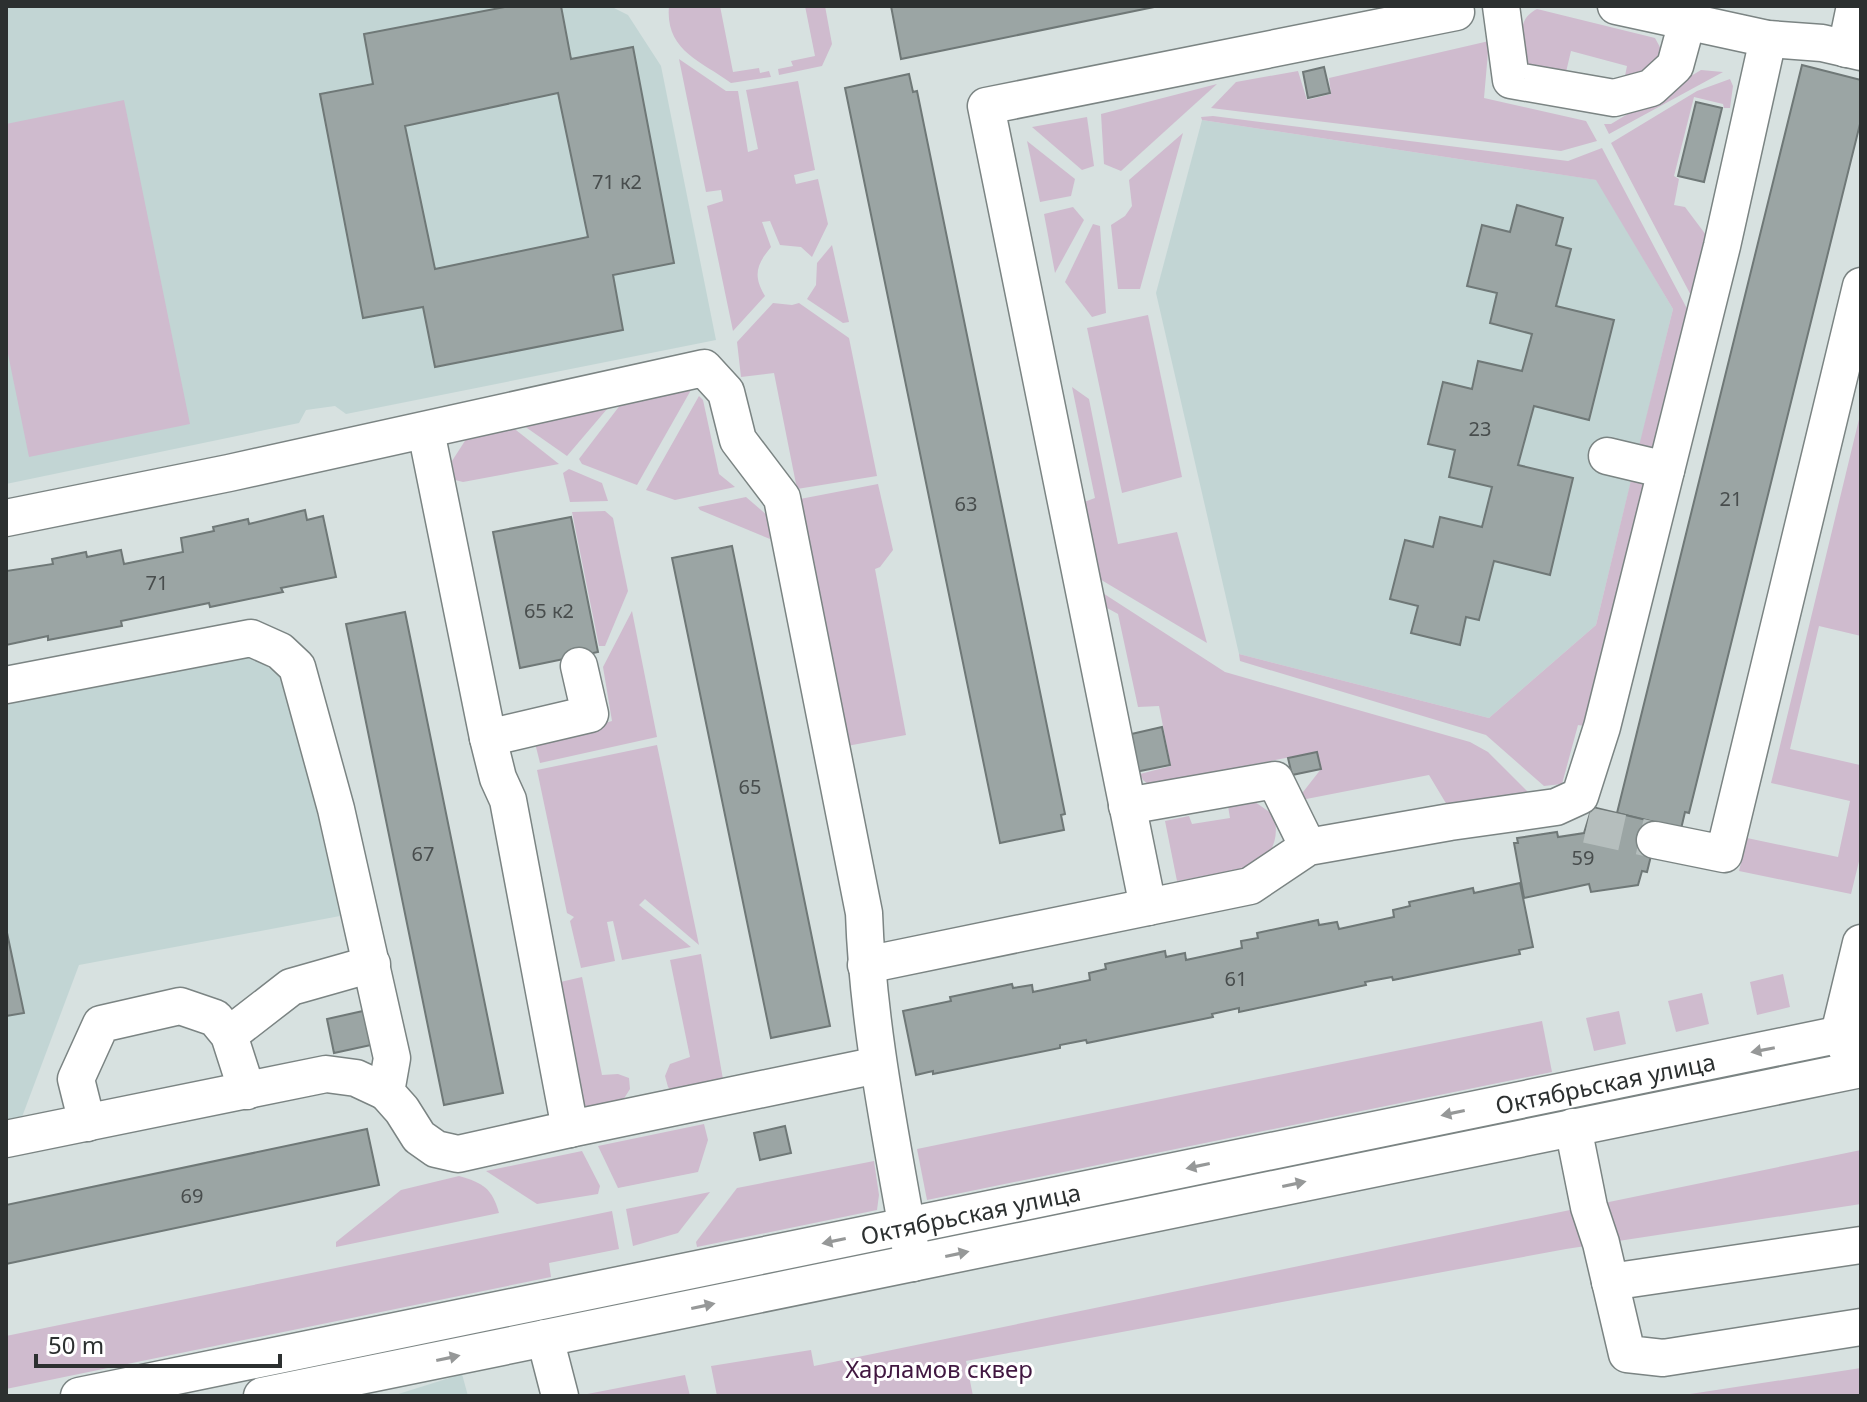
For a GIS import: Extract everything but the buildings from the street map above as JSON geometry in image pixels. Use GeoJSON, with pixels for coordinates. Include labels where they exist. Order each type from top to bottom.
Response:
{"type":"FeatureCollection","features":[{"type":"Feature","properties":{"kind":"street"},"geometry":{"type":"LineString","coordinates":[[1501,6],[1511,80],[1614,98],[1651,88],[1675,66],[1687,22]]}},
{"type":"Feature","properties":{"kind":"street"},"geometry":{"type":"LineString","coordinates":[[1616,6],[1768,39],[1822,43],[1853,50],[1855,6]]}},
{"type":"Feature","properties":{"kind":"street"},"geometry":{"type":"LineString","coordinates":[[1148,907],[986,106],[1461,8]]}},
{"type":"Feature","properties":{"kind":"street"},"geometry":{"type":"LineString","coordinates":[[866,965],[1250,886],[1308,847],[1450,822],[1572,816],[1602,727],[1722,246],[1768,39]]}},
{"type":"Feature","properties":{"kind":"street"},"geometry":{"type":"LineString","coordinates":[[1655,840],[1724,854],[1861,286]]}},
{"type":"Feature","properties":{"kind":"street"},"geometry":{"type":"LineString","coordinates":[[6,518],[426,431],[704,368],[726,392],[738,440],[782,498],[864,913],[866,965],[878,1065],[913,1263]]}},
{"type":"Feature","properties":{"kind":"street"},"geometry":{"type":"LineString","coordinates":[[426,431],[488,738],[498,778],[508,800],[570,1129]]}},
{"type":"Feature","properties":{"kind":"street"},"geometry":{"type":"LineString","coordinates":[[1607,456],[1666,470]]}},
{"type":"Feature","properties":{"kind":"street"},"geometry":{"type":"LineString","coordinates":[[6,685],[251,638],[280,651],[297,667],[336,809],[392,1058],[386,1092]]}},
{"type":"Feature","properties":{"kind":"street"},"geometry":{"type":"LineString","coordinates":[[488,738],[590,714],[579,666]]}},
{"type":"Feature","properties":{"kind":"street"},"geometry":{"type":"LineString","coordinates":[[1127,806],[1275,780],[1308,847]]}},
{"type":"Feature","properties":{"kind":"street"},"geometry":{"type":"LineString","coordinates":[[1856,1052],[1861,943]]}},
{"type":"Feature","properties":{"kind":"street"},"geometry":{"type":"LineString","coordinates":[[229,1035],[291,987],[372,964]]}},
{"type":"Feature","properties":{"kind":"street"},"geometry":{"type":"LineString","coordinates":[[87,1123],[76,1079],[101,1024],[180,1006],[215,1018],[229,1035],[247,1091]]}},
{"type":"Feature","properties":{"kind":"street","name":"Октябрьская улица"},"geometry":{"type":"LineString","coordinates":[[262,1396],[390,1383],[545,1338],[1573,1127],[1856,1052]]}},
{"type":"Feature","properties":{"kind":"street","name":"Октябрьская улица"},"geometry":{"type":"LineString","coordinates":[[79,1396],[907,1226],[1856,1052]]}},
{"type":"Feature","properties":{"kind":"street"},"geometry":{"type":"LineString","coordinates":[[6,1139],[326,1074],[356,1078],[386,1092],[419,1137],[436,1149],[458,1154],[878,1065]]}},
{"type":"Feature","properties":{"kind":"street"},"geometry":{"type":"LineString","coordinates":[[1573,1127],[1589,1207],[1627,1354],[1663,1358],[1861,1327]]}},
{"type":"Feature","properties":{"kind":"street"},"geometry":{"type":"LineString","coordinates":[[1610,1282],[1861,1245]]}},
{"type":"Feature","properties":{"kind":"street"},"geometry":{"type":"LineString","coordinates":[[545,1338],[560,1396]]}},
{"type":"Feature","properties":{"kind":"shaded area"},"geometry":{"type":"Polygon","coordinates":[[[6,6],[610,6],[628,15],[661,66],[716,340],[346,414],[335,406],[306,410],[299,423],[6,484],[6,6]]]}},
{"type":"Feature","properties":{"kind":"shaded area"},"geometry":{"type":"Polygon","coordinates":[[[1202,120],[1597,180],[1673,309],[1596,625],[1489,718],[1239,654],[1156,293],[1202,120]]]}},
{"type":"Feature","properties":{"kind":"shaded area"},"geometry":{"type":"Polygon","coordinates":[[[253,656],[288,682],[340,916],[79,965],[22,1117],[6,1120],[6,699],[253,656]]]}},
{"type":"Feature","properties":{"kind":"shaded area"},"geometry":{"type":"Polygon","coordinates":[[[462,1374],[468,1396],[392,1396],[462,1374]]]}},
{"type":"Feature","properties":{"kind":"green space"},"geometry":{"type":"Polygon","coordinates":[[[669,6],[720,6],[733,72],[759,68],[760,73],[769,71],[771,77],[731,83],[696,60],[678,44],[672,33],[669,6]]]}},
{"type":"Feature","properties":{"kind":"green space"},"geometry":{"type":"Polygon","coordinates":[[[805,6],[825,6],[832,44],[822,66],[779,75],[778,69],[793,66],[791,61],[815,56],[805,6]]]}},
{"type":"Feature","properties":{"kind":"green space"},"geometry":{"type":"Polygon","coordinates":[[[1537,9],[1655,38],[1661,49],[1654,69],[1624,81],[1627,66],[1571,51],[1566,72],[1534,70],[1521,58],[1521,36],[1526,18],[1537,9]]]}},
{"type":"Feature","properties":{"kind":"green space"},"geometry":{"type":"Polygon","coordinates":[[[1489,41],[1484,98],[1586,121],[1597,141],[1561,151],[1211,108],[1236,82],[1298,71],[1307,100],[1331,94],[1329,78],[1489,41]]]}},
{"type":"Feature","properties":{"kind":"green space"},"geometry":{"type":"Polygon","coordinates":[[[679,59],[726,91],[738,91],[748,152],[758,149],[746,90],[798,81],[815,170],[794,175],[796,184],[818,179],[828,224],[812,257],[801,247],[780,245],[770,221],[762,222],[771,247],[758,271],[765,296],[733,331],[707,206],[723,201],[721,190],[706,192],[679,59]]]}},
{"type":"Feature","properties":{"kind":"green space"},"geometry":{"type":"Polygon","coordinates":[[[1701,70],[1723,72],[1609,134],[1604,124],[1611,124],[1701,70]]]}},
{"type":"Feature","properties":{"kind":"green space"},"geometry":{"type":"Polygon","coordinates":[[[1730,79],[1733,86],[1730,108],[1694,97],[1674,176],[1679,179],[1674,205],[1685,207],[1712,243],[1696,305],[1611,143],[1697,91],[1730,79]]]}},
{"type":"Feature","properties":{"kind":"green space"},"geometry":{"type":"Polygon","coordinates":[[[1217,84],[1121,171],[1104,164],[1101,114],[1217,84]]]}},
{"type":"Feature","properties":{"kind":"green space"},"geometry":{"type":"Polygon","coordinates":[[[124,100],[190,424],[29,457],[6,344],[6,124],[124,100]]]}},
{"type":"Feature","properties":{"kind":"green space"},"geometry":{"type":"Polygon","coordinates":[[[1213,116],[1568,161],[1602,148],[1693,320],[1663,438],[1651,453],[1638,450],[1673,309],[1596,180],[1202,120],[1201,117],[1213,116]]]}},
{"type":"Feature","properties":{"kind":"green space"},"geometry":{"type":"Polygon","coordinates":[[[1087,117],[1094,166],[1082,170],[1032,127],[1087,117]]]}},
{"type":"Feature","properties":{"kind":"green space"},"geometry":{"type":"Polygon","coordinates":[[[1183,133],[1140,289],[1118,289],[1111,225],[1125,216],[1132,206],[1129,180],[1183,133]]]}},
{"type":"Feature","properties":{"kind":"green space"},"geometry":{"type":"Polygon","coordinates":[[[1027,141],[1075,179],[1071,196],[1040,202],[1027,141]]]}},
{"type":"Feature","properties":{"kind":"green space"},"geometry":{"type":"Polygon","coordinates":[[[1073,207],[1084,220],[1055,273],[1044,214],[1073,207]]]}},
{"type":"Feature","properties":{"kind":"green space"},"geometry":{"type":"Polygon","coordinates":[[[1093,224],[1100,226],[1106,313],[1092,317],[1065,282],[1093,224]]]}},
{"type":"Feature","properties":{"kind":"green space"},"geometry":{"type":"Polygon","coordinates":[[[832,245],[849,322],[843,323],[807,299],[816,285],[817,263],[832,245]]]}},
{"type":"Feature","properties":{"kind":"green space"},"geometry":{"type":"Polygon","coordinates":[[[773,303],[799,303],[849,338],[877,476],[797,489],[774,373],[741,377],[737,342],[773,303]]]}},
{"type":"Feature","properties":{"kind":"green space"},"geometry":{"type":"Polygon","coordinates":[[[1148,315],[1182,477],[1122,493],[1087,328],[1148,315]]]}},
{"type":"Feature","properties":{"kind":"green space"},"geometry":{"type":"Polygon","coordinates":[[[1072,387],[1089,399],[1118,544],[1177,532],[1207,643],[1093,575],[1076,505],[1095,498],[1072,387]]]}},
{"type":"Feature","properties":{"kind":"green space"},"geometry":{"type":"Polygon","coordinates":[[[691,390],[637,485],[582,464],[579,459],[624,400],[691,390]]]}},
{"type":"Feature","properties":{"kind":"green space"},"geometry":{"type":"Polygon","coordinates":[[[699,396],[703,400],[719,474],[735,487],[675,500],[646,490],[699,396]]]}},
{"type":"Feature","properties":{"kind":"green space"},"geometry":{"type":"Polygon","coordinates":[[[613,402],[567,456],[517,421],[613,402]]]}},
{"type":"Feature","properties":{"kind":"green space"},"geometry":{"type":"Polygon","coordinates":[[[1861,411],[1861,636],[1819,626],[1790,749],[1860,765],[1861,762],[1861,853],[1851,894],[1739,871],[1747,838],[1838,857],[1850,801],[1771,783],[1861,411]]]}},
{"type":"Feature","properties":{"kind":"green space"},"geometry":{"type":"Polygon","coordinates":[[[507,423],[559,464],[463,482],[455,480],[452,461],[470,433],[507,423]]]}},
{"type":"Feature","properties":{"kind":"green space"},"geometry":{"type":"Polygon","coordinates":[[[569,469],[602,483],[608,501],[570,502],[563,473],[569,469]]]}},
{"type":"Feature","properties":{"kind":"green space"},"geometry":{"type":"Polygon","coordinates":[[[1633,472],[1645,476],[1649,494],[1590,727],[1578,725],[1562,784],[1544,786],[1486,735],[1240,661],[1239,654],[1489,718],[1596,625],[1633,472]]]}},
{"type":"Feature","properties":{"kind":"green space"},"geometry":{"type":"Polygon","coordinates":[[[878,484],[893,550],[875,569],[906,735],[847,746],[800,499],[878,484]]]}},
{"type":"Feature","properties":{"kind":"green space"},"geometry":{"type":"Polygon","coordinates":[[[746,497],[768,516],[770,539],[698,507],[746,497]]]}},
{"type":"Feature","properties":{"kind":"green space"},"geometry":{"type":"Polygon","coordinates":[[[605,511],[613,518],[628,591],[605,646],[599,646],[572,512],[605,511]]]}},
{"type":"Feature","properties":{"kind":"green space"},"geometry":{"type":"Polygon","coordinates":[[[1095,588],[1225,672],[1470,742],[1488,752],[1528,792],[1447,805],[1429,775],[1296,801],[1321,769],[1316,752],[1149,785],[1140,774],[1171,766],[1159,706],[1138,707],[1118,614],[1098,603],[1095,588]]]}},
{"type":"Feature","properties":{"kind":"green space"},"geometry":{"type":"Polygon","coordinates":[[[632,611],[657,737],[540,763],[535,743],[612,721],[603,667],[632,611]]]}},
{"type":"Feature","properties":{"kind":"green space"},"geometry":{"type":"Polygon","coordinates":[[[657,745],[699,945],[645,899],[639,905],[691,947],[622,960],[613,921],[607,922],[615,961],[581,968],[570,921],[574,917],[567,913],[537,770],[657,745]]]}},
{"type":"Feature","properties":{"kind":"green space"},"geometry":{"type":"Polygon","coordinates":[[[1255,802],[1274,815],[1276,830],[1269,854],[1260,866],[1177,881],[1165,821],[1189,816],[1192,824],[1230,818],[1228,806],[1255,802]]]}},
{"type":"Feature","properties":{"kind":"green space"},"geometry":{"type":"Polygon","coordinates":[[[701,954],[724,1085],[672,1091],[665,1076],[670,1064],[690,1057],[670,960],[701,954]]]}},
{"type":"Feature","properties":{"kind":"green space"},"geometry":{"type":"Polygon","coordinates":[[[1783,974],[1790,1007],[1757,1015],[1750,982],[1783,974]]]}},
{"type":"Feature","properties":{"kind":"green space"},"geometry":{"type":"Polygon","coordinates":[[[582,977],[602,1075],[618,1074],[629,1078],[630,1089],[623,1100],[582,1110],[556,983],[582,977]]]}},
{"type":"Feature","properties":{"kind":"green space"},"geometry":{"type":"Polygon","coordinates":[[[1702,993],[1709,1024],[1676,1032],[1668,1001],[1702,993]]]}},
{"type":"Feature","properties":{"kind":"green space"},"geometry":{"type":"Polygon","coordinates":[[[1619,1011],[1626,1044],[1594,1051],[1586,1018],[1619,1011]]]}},
{"type":"Feature","properties":{"kind":"green space"},"geometry":{"type":"Polygon","coordinates":[[[1542,1021],[1552,1072],[927,1200],[917,1149],[1542,1021]]]}},
{"type":"Feature","properties":{"kind":"green space"},"geometry":{"type":"Polygon","coordinates":[[[704,1124],[708,1140],[698,1172],[618,1188],[598,1146],[704,1124]]]}},
{"type":"Feature","properties":{"kind":"green space","name":"Харламов сквер"},"geometry":{"type":"Polygon","coordinates":[[[1861,1150],[1861,1204],[1566,1249],[966,1361],[973,1396],[717,1396],[711,1366],[811,1350],[814,1366],[1861,1150]]]}},
{"type":"Feature","properties":{"kind":"green space"},"geometry":{"type":"Polygon","coordinates":[[[582,1151],[600,1186],[598,1194],[537,1204],[486,1171],[582,1151]]]}},
{"type":"Feature","properties":{"kind":"green space"},"geometry":{"type":"Polygon","coordinates":[[[874,1161],[879,1195],[877,1210],[697,1247],[696,1242],[737,1188],[874,1161]]]}},
{"type":"Feature","properties":{"kind":"green space"},"geometry":{"type":"Polygon","coordinates":[[[459,1176],[485,1188],[499,1213],[336,1247],[336,1242],[401,1190],[459,1176]]]}},
{"type":"Feature","properties":{"kind":"green space"},"geometry":{"type":"Polygon","coordinates":[[[710,1192],[678,1233],[633,1246],[626,1209],[710,1192]]]}},
{"type":"Feature","properties":{"kind":"green space"},"geometry":{"type":"Polygon","coordinates":[[[612,1211],[619,1249],[549,1263],[551,1277],[6,1389],[6,1336],[612,1211]]]}},
{"type":"Feature","properties":{"kind":"green space"},"geometry":{"type":"Polygon","coordinates":[[[1861,1368],[1861,1396],[1677,1396],[1861,1368]]]}},
{"type":"Feature","properties":{"kind":"green space"},"geometry":{"type":"Polygon","coordinates":[[[685,1375],[690,1396],[577,1396],[685,1375]]]}},
{"type":"Feature","properties":{"kind":"tunnel"},"geometry":{"type":"LineString","coordinates":[[1587,825],[1655,840]]}}]}
